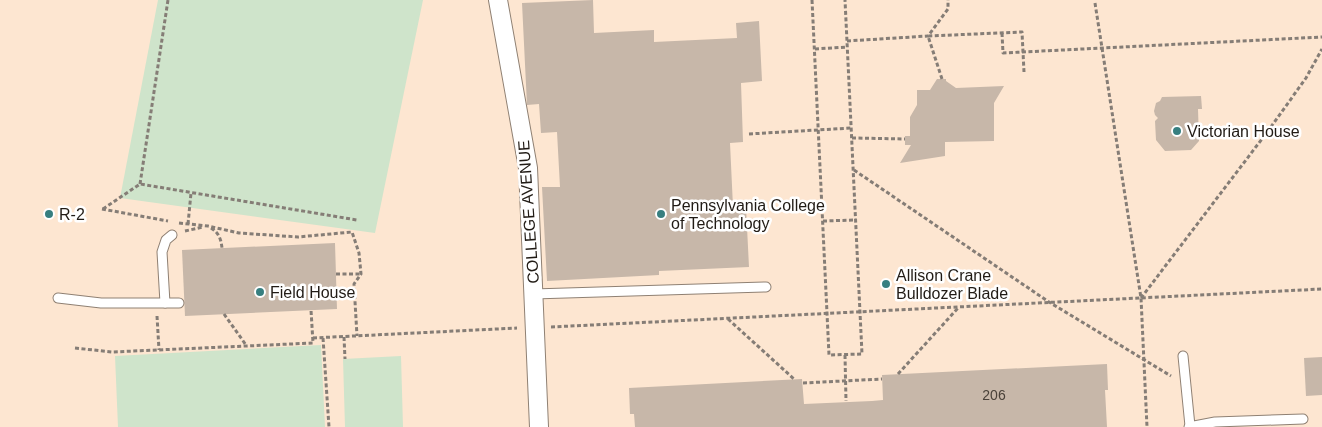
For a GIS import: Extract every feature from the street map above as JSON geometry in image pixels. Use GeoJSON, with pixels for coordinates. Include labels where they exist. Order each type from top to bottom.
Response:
{"type":"FeatureCollection","features":[{"type":"Feature","properties":{"kind":"street","name":"COLLEGE AVENUE"},"geometry":{"type":"LineString","coordinates":[[498,0],[528,168],[538,427]]}},
{"type":"Feature","properties":{"kind":"lane"},"geometry":{"type":"LineString","coordinates":[[160,303],[162,252],[166,240],[172,235]]}},
{"type":"Feature","properties":{"kind":"lane"},"geometry":{"type":"LineString","coordinates":[[533,294],[766,287]]}},
{"type":"Feature","properties":{"kind":"lane"},"geometry":{"type":"LineString","coordinates":[[58,298],[101,302],[179,303]]}},
{"type":"Feature","properties":{"kind":"lane"},"geometry":{"type":"LineString","coordinates":[[1183,356],[1189,427],[1215,422],[1303,419]]}},
{"type":"Feature","properties":{"kind":"path"},"geometry":{"type":"LineString","coordinates":[[140,184],[168,0]]}},
{"type":"Feature","properties":{"kind":"path"},"geometry":{"type":"LineString","coordinates":[[812,0],[829,355],[862,354],[845,0]]}},
{"type":"Feature","properties":{"kind":"path"},"geometry":{"type":"LineString","coordinates":[[928,36],[948,9],[948,0]]}},
{"type":"Feature","properties":{"kind":"path"},"geometry":{"type":"LineString","coordinates":[[1095,3],[1141,298],[1147,427]]}},
{"type":"Feature","properties":{"kind":"path"},"geometry":{"type":"LineString","coordinates":[[847,41],[1022,32],[1024,72]]}},
{"type":"Feature","properties":{"kind":"path"},"geometry":{"type":"LineString","coordinates":[[1002,33],[1003,52],[1322,37]]}},
{"type":"Feature","properties":{"kind":"path"},"geometry":{"type":"LineString","coordinates":[[928,36],[942,79]]}},
{"type":"Feature","properties":{"kind":"path"},"geometry":{"type":"LineString","coordinates":[[815,49],[847,48]]}},
{"type":"Feature","properties":{"kind":"path"},"geometry":{"type":"LineString","coordinates":[[1141,298],[1268,131],[1306,78],[1322,49]]}},
{"type":"Feature","properties":{"kind":"path"},"geometry":{"type":"LineString","coordinates":[[749,134],[851,128]]}},
{"type":"Feature","properties":{"kind":"path"},"geometry":{"type":"LineString","coordinates":[[852,138],[905,139]]}},
{"type":"Feature","properties":{"kind":"path"},"geometry":{"type":"LineString","coordinates":[[853,170],[1049,302],[1171,376]]}},
{"type":"Feature","properties":{"kind":"path"},"geometry":{"type":"LineString","coordinates":[[357,220],[140,184],[102,209],[208,226],[239,233],[298,237],[352,232],[359,253],[361,274],[354,284],[357,336]]}},
{"type":"Feature","properties":{"kind":"path"},"geometry":{"type":"LineString","coordinates":[[188,224],[191,193]]}},
{"type":"Feature","properties":{"kind":"path"},"geometry":{"type":"LineString","coordinates":[[823,221],[856,220]]}},
{"type":"Feature","properties":{"kind":"path"},"geometry":{"type":"LineString","coordinates":[[172,235],[208,226],[216,231],[221,239],[222,248]]}},
{"type":"Feature","properties":{"kind":"path"},"geometry":{"type":"LineString","coordinates":[[336,274],[361,274]]}},
{"type":"Feature","properties":{"kind":"path"},"geometry":{"type":"LineString","coordinates":[[548,327],[1322,289]]}},
{"type":"Feature","properties":{"kind":"path"},"geometry":{"type":"LineString","coordinates":[[159,350],[160,303]]}},
{"type":"Feature","properties":{"kind":"path"},"geometry":{"type":"LineString","coordinates":[[898,374],[959,307]]}},
{"type":"Feature","properties":{"kind":"path"},"geometry":{"type":"LineString","coordinates":[[74,348],[112,352],[313,343],[311,310]]}},
{"type":"Feature","properties":{"kind":"path"},"geometry":{"type":"LineString","coordinates":[[224,314],[247,346]]}},
{"type":"Feature","properties":{"kind":"path"},"geometry":{"type":"LineString","coordinates":[[728,318],[794,379]]}},
{"type":"Feature","properties":{"kind":"path"},"geometry":{"type":"LineString","coordinates":[[313,338],[520,328]]}},
{"type":"Feature","properties":{"kind":"path"},"geometry":{"type":"LineString","coordinates":[[344,337],[344,359]]}},
{"type":"Feature","properties":{"kind":"path"},"geometry":{"type":"LineString","coordinates":[[323,338],[328,427]]}},
{"type":"Feature","properties":{"kind":"path"},"geometry":{"type":"LineString","coordinates":[[845,355],[846,401]]}},
{"type":"Feature","properties":{"kind":"path"},"geometry":{"type":"LineString","coordinates":[[802,383],[882,379]]}},
{"type":"Feature","properties":{"kind":"shaded area","name":"Pennsylvania College of Technology"},"geometry":{"type":"Polygon","coordinates":[[[0,0],[1322,0],[1322,427],[0,427],[0,0]]]}},
{"type":"Feature","properties":{"kind":"green space"},"geometry":{"type":"Polygon","coordinates":[[[158,0],[423,0],[375,233],[120,198],[158,0]]]}},
{"type":"Feature","properties":{"kind":"green space"},"geometry":{"type":"Polygon","coordinates":[[[321,345],[325,427],[118,427],[115,356],[321,345]]]}},
{"type":"Feature","properties":{"kind":"green space"},"geometry":{"type":"Polygon","coordinates":[[[401,356],[403,427],[345,427],[343,359],[401,356]]]}},
{"type":"Feature","properties":{"kind":"building"},"geometry":{"type":"Polygon","coordinates":[[[593,0],[594,33],[654,30],[654,42],[737,38],[736,23],[759,21],[762,81],[741,83],[743,142],[730,143],[733,207],[746,207],[749,267],[659,271],[659,275],[547,281],[542,187],[560,187],[557,132],[541,133],[539,104],[527,105],[522,3],[593,0]]]}},
{"type":"Feature","properties":{"kind":"building"},"geometry":{"type":"Polygon","coordinates":[[[937,79],[946,79],[956,88],[1004,86],[994,103],[994,141],[945,142],[945,156],[900,163],[911,145],[905,145],[905,136],[910,136],[910,117],[917,105],[917,90],[930,90],[937,79]]]}},
{"type":"Feature","properties":{"kind":"building","name":"Victorian House"},"geometry":{"type":"Polygon","coordinates":[[[1201,96],[1202,109],[1198,109],[1199,141],[1191,150],[1165,151],[1156,140],[1155,121],[1158,118],[1154,111],[1156,103],[1162,97],[1201,96]]]}},
{"type":"Feature","properties":{"kind":"building","name":"Field House"},"geometry":{"type":"Polygon","coordinates":[[[335,243],[337,309],[185,316],[182,250],[335,243]]]}},
{"type":"Feature","properties":{"kind":"building"},"geometry":{"type":"Polygon","coordinates":[[[1322,357],[1322,395],[1306,396],[1304,358],[1322,357]]]}},
{"type":"Feature","properties":{"kind":"building"},"geometry":{"type":"Polygon","coordinates":[[[1107,364],[1108,390],[1105,390],[1107,427],[635,427],[634,414],[630,414],[629,388],[802,379],[804,404],[872,401],[883,400],[882,375],[1107,364]]]}},
{"type":"Feature","properties":{"kind":"place","name":"Victorian House"},"geometry":{"type":"Point","coordinates":[1177,131]}},
{"type":"Feature","properties":{"kind":"place","name":"R-2"},"geometry":{"type":"Point","coordinates":[49,214]}},
{"type":"Feature","properties":{"kind":"place","name":"Pennsylvania College of Technology"},"geometry":{"type":"Point","coordinates":[661,214]}},
{"type":"Feature","properties":{"kind":"place","name":"Allison Crane Bulldozer Blade"},"geometry":{"type":"Point","coordinates":[886,284]}},
{"type":"Feature","properties":{"kind":"place","name":"Field House"},"geometry":{"type":"Point","coordinates":[260,292]}}]}
